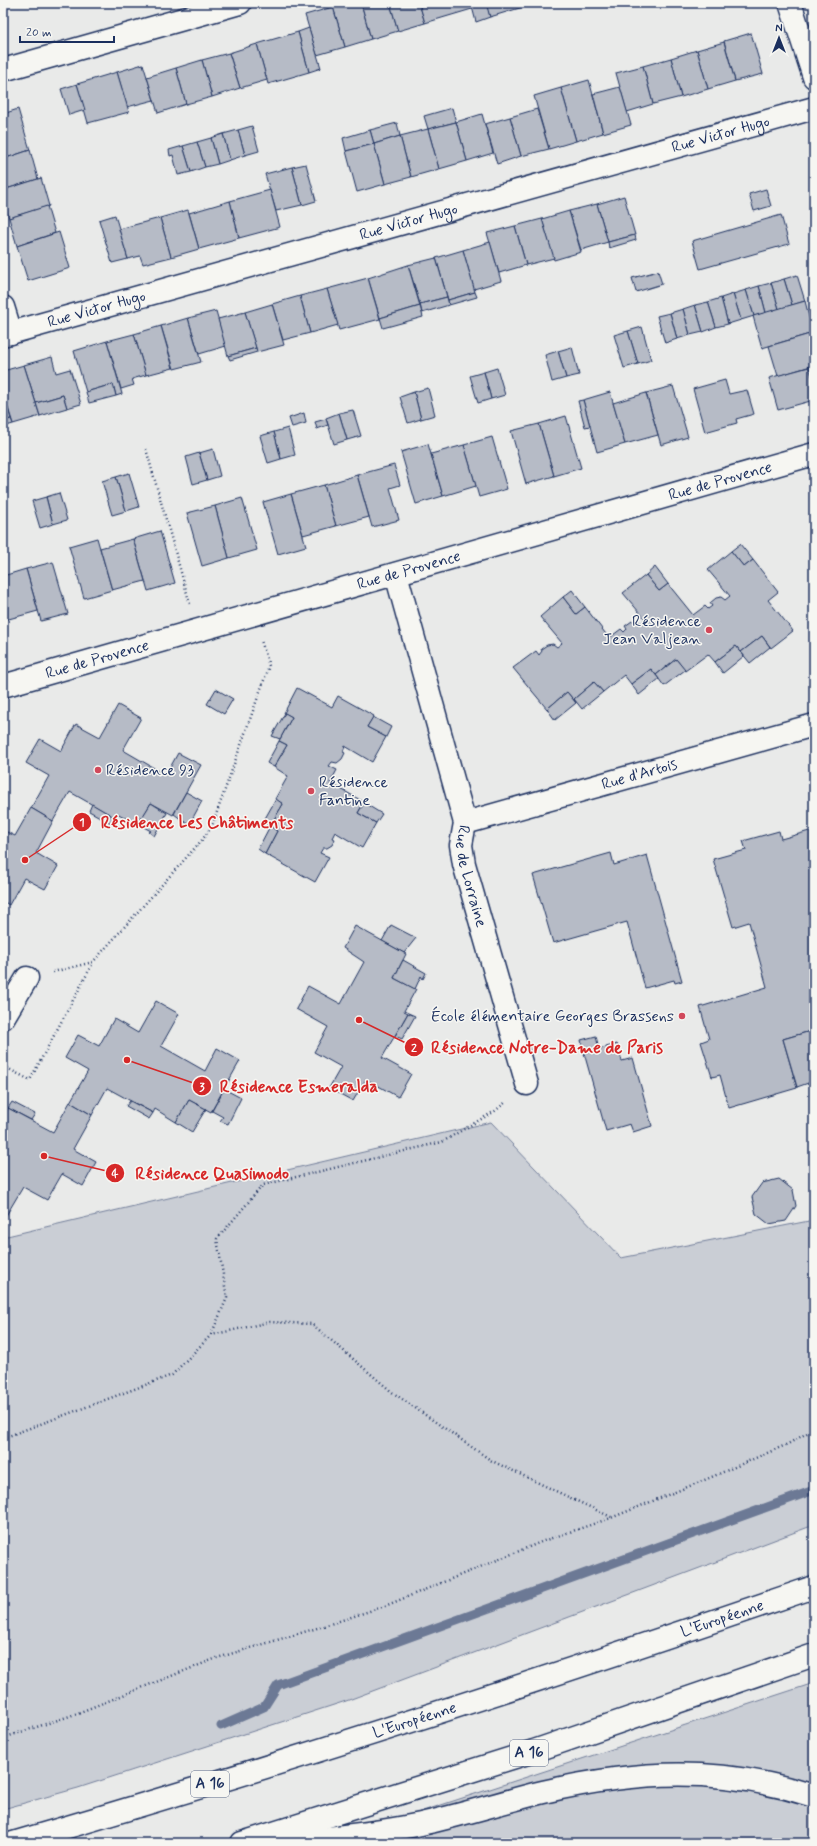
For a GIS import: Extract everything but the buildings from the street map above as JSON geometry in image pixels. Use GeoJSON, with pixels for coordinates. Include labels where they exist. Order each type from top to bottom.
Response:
{"type":"FeatureCollection","features":[{"type":"Feature","properties":{"kind":"main road"},"geometry":{"type":"LineString","coordinates":[[3,70],[240,3]]}},
{"type":"Feature","properties":{"kind":"main road"},"geometry":{"type":"LineString","coordinates":[[790,3],[814,77]]}},
{"type":"Feature","properties":{"kind":"main road","name":"Rue Victor Hugo"},"geometry":{"type":"LineString","coordinates":[[7,334],[814,108]]}},
{"type":"Feature","properties":{"kind":"main road"},"geometry":{"type":"LineString","coordinates":[[3,307],[7,334]]}},
{"type":"Feature","properties":{"kind":"main road","name":"Rue de Provence"},"geometry":{"type":"LineString","coordinates":[[3,686],[814,454]]}},
{"type":"Feature","properties":{"kind":"main road","name":"Rue de Lorraine"},"geometry":{"type":"LineString","coordinates":[[396,574],[464,823],[461,845],[464,864],[527,1084]]}},
{"type":"Feature","properties":{"kind":"main road","name":"Rue d'Artois"},"geometry":{"type":"LineString","coordinates":[[464,823],[814,725]]}},
{"type":"Feature","properties":{"kind":"main road"},"geometry":{"type":"LineString","coordinates":[[3,1018],[27,978]]}},
{"type":"Feature","properties":{"kind":"main road","name":"L'Européenne"},"geometry":{"type":"LineString","coordinates":[[13,1843],[141,1806],[564,1673],[814,1587]]}},
{"type":"Feature","properties":{"kind":"main road","name":"A 16"},"geometry":{"type":"LineString","coordinates":[[242,1843],[534,1751],[814,1655]]}},
{"type":"Feature","properties":{"kind":"main road"},"geometry":{"type":"LineString","coordinates":[[289,1843],[420,1824],[544,1792],[615,1778],[642,1775],[678,1773],[710,1775],[784,1786],[814,1796]]}},
{"type":"Feature","properties":{"kind":"path"},"geometry":{"type":"LineString","coordinates":[[146,449],[198,631]]}},
{"type":"Feature","properties":{"kind":"path"},"geometry":{"type":"LineString","coordinates":[[3,1066],[30,1080],[93,962],[202,840],[212,826],[269,666],[253,615]]}},
{"type":"Feature","properties":{"kind":"path"},"geometry":{"type":"LineString","coordinates":[[27,978],[93,962]]}},
{"type":"Feature","properties":{"kind":"path"},"geometry":{"type":"LineString","coordinates":[[3,1438],[172,1375],[211,1335],[227,1298],[216,1239],[264,1185],[442,1142],[495,1111],[527,1084]]}},
{"type":"Feature","properties":{"kind":"path"},"geometry":{"type":"LineString","coordinates":[[211,1335],[270,1322],[312,1324],[392,1392],[492,1461],[611,1518]]}},
{"type":"Feature","properties":{"kind":"path"},"geometry":{"type":"LineString","coordinates":[[3,1738],[70,1716],[217,1658],[385,1606],[552,1537],[611,1518],[788,1444],[814,1429]]}},
{"type":"Feature","properties":{"kind":"shaded area"},"geometry":{"type":"Polygon","coordinates":[[[491,1122],[621,1258],[814,1220],[814,1525],[346,1701],[78,1788],[3,1809],[3,1237],[491,1122]]]}},
{"type":"Feature","properties":{"kind":"shaded area"},"geometry":{"type":"Polygon","coordinates":[[[814,1683],[814,1843],[325,1843],[814,1683]]]}},
{"type":"Feature","properties":{"kind":"waterway"},"geometry":{"type":"LineString","coordinates":[[221,1726],[264,1707],[278,1685],[814,1490]]}},
{"type":"Feature","properties":{"kind":"place","name":"Résidence Jean Valjean"},"geometry":{"type":"Point","coordinates":[709,630]}},
{"type":"Feature","properties":{"kind":"place","name":"Résidence 93"},"geometry":{"type":"Point","coordinates":[98,770]}},
{"type":"Feature","properties":{"kind":"place","name":"Résidence Fantine"},"geometry":{"type":"Point","coordinates":[311,791]}},
{"type":"Feature","properties":{"kind":"place","name":"Résidence Les Châtiments"},"geometry":{"type":"Point","coordinates":[25,860]}},
{"type":"Feature","properties":{"kind":"place","name":"École élémentaire Georges Brassens"},"geometry":{"type":"Point","coordinates":[682,1016]}},
{"type":"Feature","properties":{"kind":"place","name":"Résidence Notre-Dame de Paris"},"geometry":{"type":"Point","coordinates":[359,1020]}},
{"type":"Feature","properties":{"kind":"place","name":"Résidence Esmeralda"},"geometry":{"type":"Point","coordinates":[127,1060]}},
{"type":"Feature","properties":{"kind":"place","name":"Résidence Quasimodo"},"geometry":{"type":"Point","coordinates":[44,1156]}}]}
